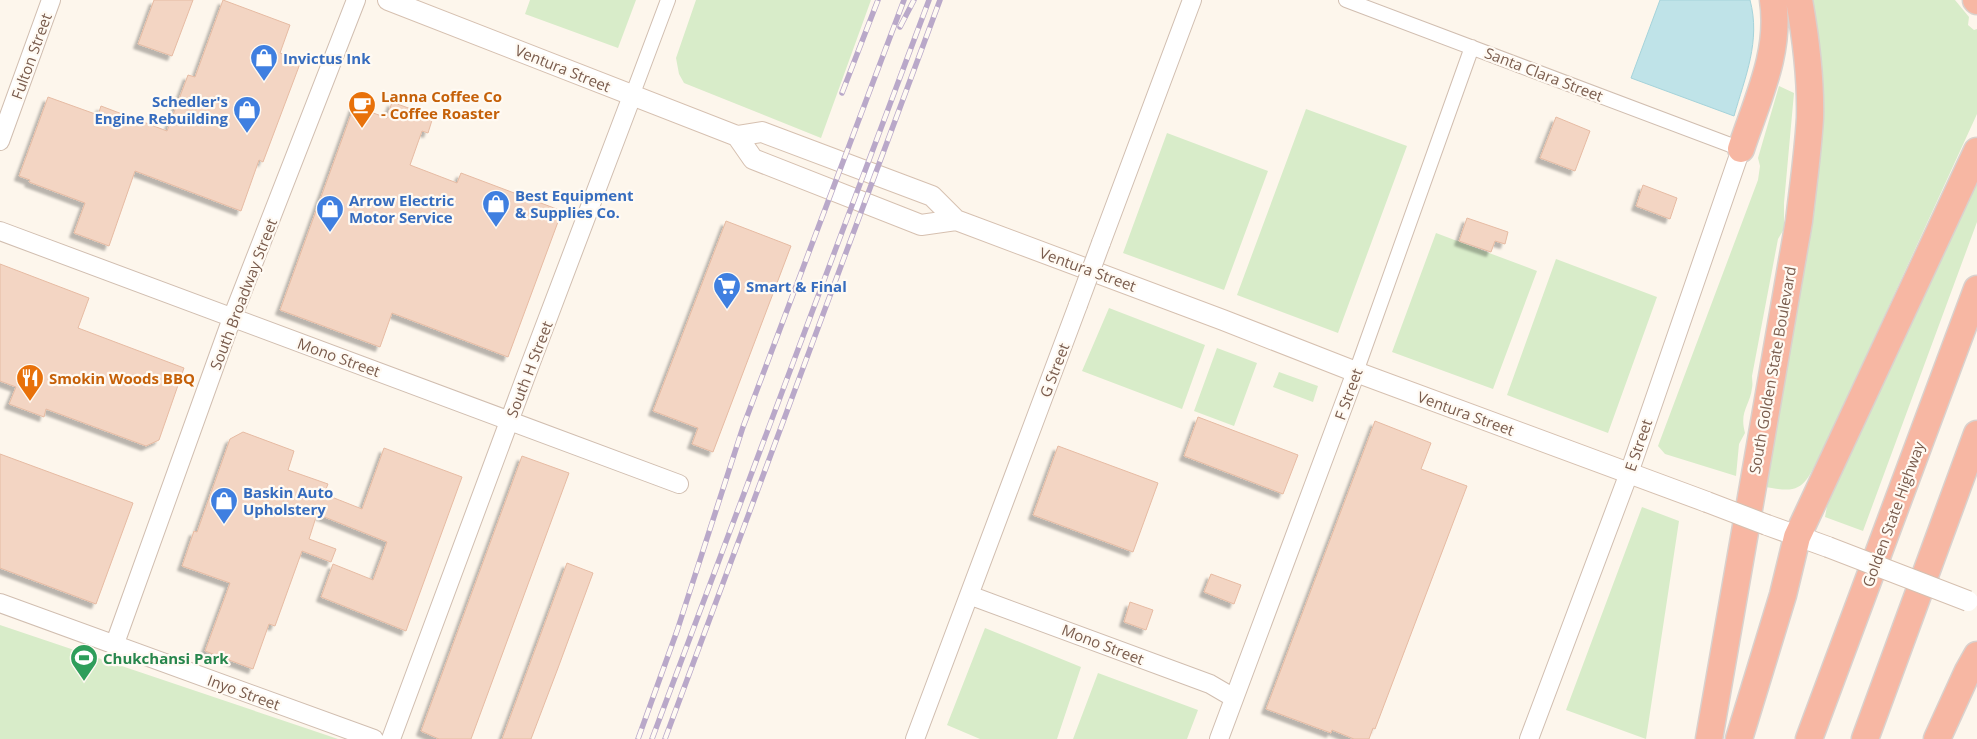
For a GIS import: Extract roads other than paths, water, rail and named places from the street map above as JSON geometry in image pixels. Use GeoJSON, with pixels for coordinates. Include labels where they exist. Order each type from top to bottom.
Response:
{"type":"FeatureCollection","features":[{"type":"Feature","properties":{"kind":"highway"},"geometry":{"type":"LineString","coordinates":[[1741,149],[1771,57],[1774,37],[1772,0]]}},
{"type":"Feature","properties":{"kind":"highway","name":"South Golden State Boulevard"},"geometry":{"type":"LineString","coordinates":[[1709,739],[1799,221],[1806,168],[1810,117],[1809,75],[1799,0]]}},
{"type":"Feature","properties":{"kind":"highway"},"geometry":{"type":"LineString","coordinates":[[1739,739],[1783,595],[1797,536],[1977,151]]}},
{"type":"Feature","properties":{"kind":"highway","name":"Golden State Highway"},"geometry":{"type":"LineString","coordinates":[[1809,739],[1977,289]]}},
{"type":"Feature","properties":{"kind":"highway"},"geometry":{"type":"LineString","coordinates":[[1865,739],[1977,434]]}},
{"type":"Feature","properties":{"kind":"highway"},"geometry":{"type":"LineString","coordinates":[[1937,739],[1977,655]]}},
{"type":"Feature","properties":{"kind":"main road","name":"Ventura Street"},"geometry":{"type":"LineString","coordinates":[[388,0],[737,136],[762,132],[932,196],[956,220],[1973,603]]}},
{"type":"Feature","properties":{"kind":"main road","name":"Ventura Street"},"geometry":{"type":"LineString","coordinates":[[737,136],[753,159],[921,225],[956,220]]}},
{"type":"Feature","properties":{"kind":"street","name":"Fulton Street"},"geometry":{"type":"LineString","coordinates":[[0,141],[51,0]]}},
{"type":"Feature","properties":{"kind":"street","name":"South Broadway Street"},"geometry":{"type":"LineString","coordinates":[[114,646],[232,318],[356,0]]}},
{"type":"Feature","properties":{"kind":"street","name":"South H Street"},"geometry":{"type":"LineString","coordinates":[[391,739],[668,0]]}},
{"type":"Feature","properties":{"kind":"street","name":"G Street"},"geometry":{"type":"LineString","coordinates":[[915,739],[1192,0]]}},
{"type":"Feature","properties":{"kind":"street","name":"Santa Clara Street"},"geometry":{"type":"LineString","coordinates":[[1346,0],[1741,149]]}},
{"type":"Feature","properties":{"kind":"street","name":"F Street"},"geometry":{"type":"LineString","coordinates":[[1219,739],[1356,372],[1472,47]]}},
{"type":"Feature","properties":{"kind":"street","name":"E Street"},"geometry":{"type":"LineString","coordinates":[[1529,739],[1629,473],[1741,149]]}},
{"type":"Feature","properties":{"kind":"street","name":"Mono Street"},"geometry":{"type":"LineString","coordinates":[[0,231],[679,484]]}},
{"type":"Feature","properties":{"kind":"street","name":"Mono Street"},"geometry":{"type":"LineString","coordinates":[[969,595],[1210,684],[1234,698]]}},
{"type":"Feature","properties":{"kind":"street","name":"Inyo Street"},"geometry":{"type":"LineString","coordinates":[[0,603],[374,739]]}},
{"type":"Feature","properties":{"kind":"water"},"geometry":{"type":"Polygon","coordinates":[[[1660,0],[1750,0],[1753,15],[1753,44],[1747,73],[1734,116],[1631,78],[1660,0]]]}},
{"type":"Feature","properties":{"kind":"railway"},"geometry":{"type":"LineString","coordinates":[[842,93],[878,0]]}},
{"type":"Feature","properties":{"kind":"railway"},"geometry":{"type":"LineString","coordinates":[[638,739],[677,631],[743,427],[904,0]]}},
{"type":"Feature","properties":{"kind":"railway"},"geometry":{"type":"LineString","coordinates":[[900,27],[914,0]]}},
{"type":"Feature","properties":{"kind":"railway"},"geometry":{"type":"LineString","coordinates":[[652,739],[929,0]]}},
{"type":"Feature","properties":{"kind":"railway"},"geometry":{"type":"LineString","coordinates":[[665,739],[940,0]]}},
{"type":"Feature","properties":{"kind":"place","name":"Invictus Ink"},"geometry":{"type":"Point","coordinates":[264,82]}},
{"type":"Feature","properties":{"kind":"place","name":"Lanna Coffee Co - Coffee Roaster"},"geometry":{"type":"Point","coordinates":[362,129]}},
{"type":"Feature","properties":{"kind":"place","name":"Schedler's Engine Rebuilding"},"geometry":{"type":"Point","coordinates":[247,134]}},
{"type":"Feature","properties":{"kind":"place","name":"Best Equipment & Supplies Co."},"geometry":{"type":"Point","coordinates":[496,228]}},
{"type":"Feature","properties":{"kind":"place","name":"Arrow Electric Motor Service"},"geometry":{"type":"Point","coordinates":[330,233]}},
{"type":"Feature","properties":{"kind":"place","name":"Smart & Final"},"geometry":{"type":"Point","coordinates":[727,310]}},
{"type":"Feature","properties":{"kind":"place","name":"Smokin Woods BBQ"},"geometry":{"type":"Point","coordinates":[30,402]}},
{"type":"Feature","properties":{"kind":"place","name":"Baskin Auto Upholstery"},"geometry":{"type":"Point","coordinates":[224,525]}},
{"type":"Feature","properties":{"kind":"place","name":"Chukchansi Park"},"geometry":{"type":"Point","coordinates":[84,682]}}]}
